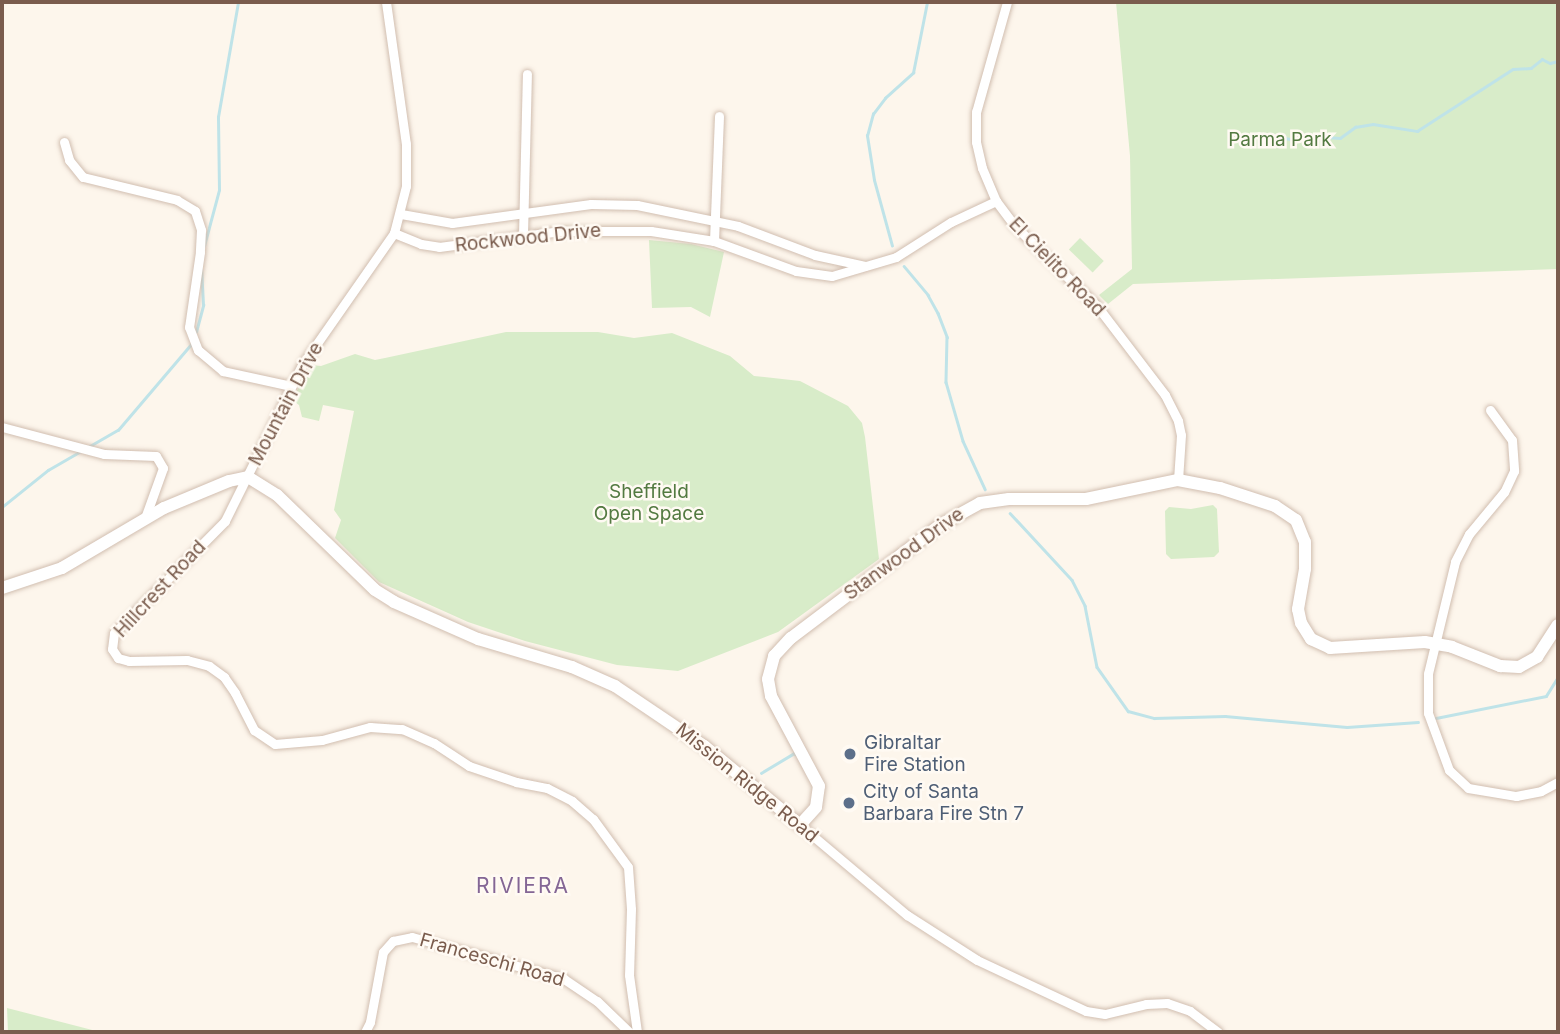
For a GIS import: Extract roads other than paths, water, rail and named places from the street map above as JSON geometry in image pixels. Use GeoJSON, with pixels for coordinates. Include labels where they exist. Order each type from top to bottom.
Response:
{"type":"FeatureCollection","features":[{"type":"Feature","properties":{"kind":"main road","name":"Mountain Drive"},"geometry":{"type":"LineString","coordinates":[[2,588],[62,568],[145,519],[229,481],[248,477]]}},
{"type":"Feature","properties":{"kind":"main road","name":"Mission Ridge Road"},"geometry":{"type":"LineString","coordinates":[[248,477],[277,495],[374,590],[430,619],[478,639],[572,667],[615,685],[704,746],[800,825]]}},
{"type":"Feature","properties":{"kind":"main road","name":"Stanwood Drive"},"geometry":{"type":"LineString","coordinates":[[800,825],[816,807],[819,786],[769,691],[770,665],[785,643],[942,524],[973,506],[1002,499],[1086,499],[1178,480],[1252,498],[1282,509],[1296,520],[1303,533],[1306,550],[1298,614],[1304,630],[1315,642],[1339,649],[1412,642],[1437,643],[1494,665],[1519,667],[1537,657],[1558,625]]}},
{"type":"Feature","properties":{"kind":"street","name":"Mountain Drive"},"geometry":{"type":"LineString","coordinates":[[248,477],[291,386],[314,347],[394,233],[401,214],[407,176],[407,144],[386,2]]}},
{"type":"Feature","properties":{"kind":"street","name":"El Cielito Road"},"geometry":{"type":"LineString","coordinates":[[1007,2],[982,85],[975,131],[982,168],[996,201],[1022,234],[1097,306],[1164,395],[1178,421],[1181,435],[1178,480]]}},
{"type":"Feature","properties":{"kind":"street"},"geometry":{"type":"LineString","coordinates":[[523,235],[527,74]]}},
{"type":"Feature","properties":{"kind":"street"},"geometry":{"type":"LineString","coordinates":[[714,241],[719,116]]}},
{"type":"Feature","properties":{"kind":"street"},"geometry":{"type":"LineString","coordinates":[[64,142],[69,160],[83,177],[177,200],[195,211],[201,230],[189,327],[194,343],[208,360],[223,371],[291,386]]}},
{"type":"Feature","properties":{"kind":"street","name":"Rockwood Drive"},"geometry":{"type":"LineString","coordinates":[[394,233],[421,244],[439,247],[523,235],[612,229],[714,241],[813,275],[840,275],[908,251],[951,222],[996,201]]}},
{"type":"Feature","properties":{"kind":"street","name":"Rockwood Drive"},"geometry":{"type":"LineString","coordinates":[[401,214],[447,223],[615,203],[715,220],[755,231],[815,255],[865,266]]}},
{"type":"Feature","properties":{"kind":"street"},"geometry":{"type":"LineString","coordinates":[[1490,410],[1512,440],[1514,471],[1504,492],[1464,543],[1449,583],[1428,674],[1428,713],[1453,778],[1468,788],[1516,796],[1542,791],[1558,782]]}},
{"type":"Feature","properties":{"kind":"street"},"geometry":{"type":"LineString","coordinates":[[2,427],[104,454],[156,456],[163,468],[145,519]]}},
{"type":"Feature","properties":{"kind":"street","name":"Hillcrest Road"},"geometry":{"type":"LineString","coordinates":[[248,477],[225,521],[114,633],[111,643],[114,654],[129,661],[187,660],[209,666],[229,685],[254,730],[275,744],[300,744],[370,727],[392,727],[416,734],[469,766],[492,775],[547,789],[572,800],[593,819],[628,867],[631,909],[629,975],[637,1032]]}},
{"type":"Feature","properties":{"kind":"street","name":"Mission Ridge Road"},"geometry":{"type":"LineString","coordinates":[[800,825],[907,915],[977,960],[1086,1011],[1105,1014],[1146,1004],[1167,1003],[1191,1011],[1217,1032]]}},
{"type":"Feature","properties":{"kind":"street","name":"Franceschi Road"},"geometry":{"type":"LineString","coordinates":[[365,1032],[370,1022],[383,951],[393,941],[412,937],[564,979],[597,1001],[629,1032]]}},
{"type":"Feature","properties":{"kind":"waterway"},"geometry":{"type":"LineString","coordinates":[[204,246],[219,190],[218,117],[238,2]]}},
{"type":"Feature","properties":{"kind":"waterway"},"geometry":{"type":"LineString","coordinates":[[892,246],[874,180],[867,136],[873,114],[885,98],[913,73],[927,2]]}},
{"type":"Feature","properties":{"kind":"waterway"},"geometry":{"type":"LineString","coordinates":[[1266,134],[1295,140],[1311,136],[1340,138],[1355,127],[1373,124],[1417,131],[1513,69],[1531,68],[1542,59],[1550,63],[1558,61]]}},
{"type":"Feature","properties":{"kind":"waterway"},"geometry":{"type":"LineString","coordinates":[[904,266],[928,295],[947,337],[946,382],[963,441],[985,489]]}},
{"type":"Feature","properties":{"kind":"waterway"},"geometry":{"type":"LineString","coordinates":[[196,332],[203,305],[201,270]]}},
{"type":"Feature","properties":{"kind":"waterway"},"geometry":{"type":"LineString","coordinates":[[88,447],[118,430],[193,342]]}},
{"type":"Feature","properties":{"kind":"waterway"},"geometry":{"type":"LineString","coordinates":[[2,507],[48,470],[82,450]]}},
{"type":"Feature","properties":{"kind":"waterway"},"geometry":{"type":"LineString","coordinates":[[1010,513],[1072,580],[1085,606],[1097,667],[1128,711],[1154,718],[1225,716],[1347,727],[1418,722]]}},
{"type":"Feature","properties":{"kind":"waterway"},"geometry":{"type":"LineString","coordinates":[[1436,718],[1546,696],[1558,677]]}},
{"type":"Feature","properties":{"kind":"waterway"},"geometry":{"type":"LineString","coordinates":[[761,773],[794,753],[797,755]]}},
{"type":"Feature","properties":{"kind":"place","name":"Gibraltar Fire Station"},"geometry":{"type":"Point","coordinates":[850,754]}},
{"type":"Feature","properties":{"kind":"place","name":"City of Santa Barbara Fire Stn 7"},"geometry":{"type":"Point","coordinates":[849,803]}},
{"type":"Feature","properties":{"kind":"district","name":"RIVIERA"},"geometry":{"type":"Point","coordinates":[523,886]}},
{"type":"Feature","properties":{"kind":"park label","name":"Parma Park"},"geometry":{"type":"Point","coordinates":[1280,140]}},
{"type":"Feature","properties":{"kind":"park label","name":"Sheffield Open Space"},"geometry":{"type":"Point","coordinates":[649,503]}}]}
